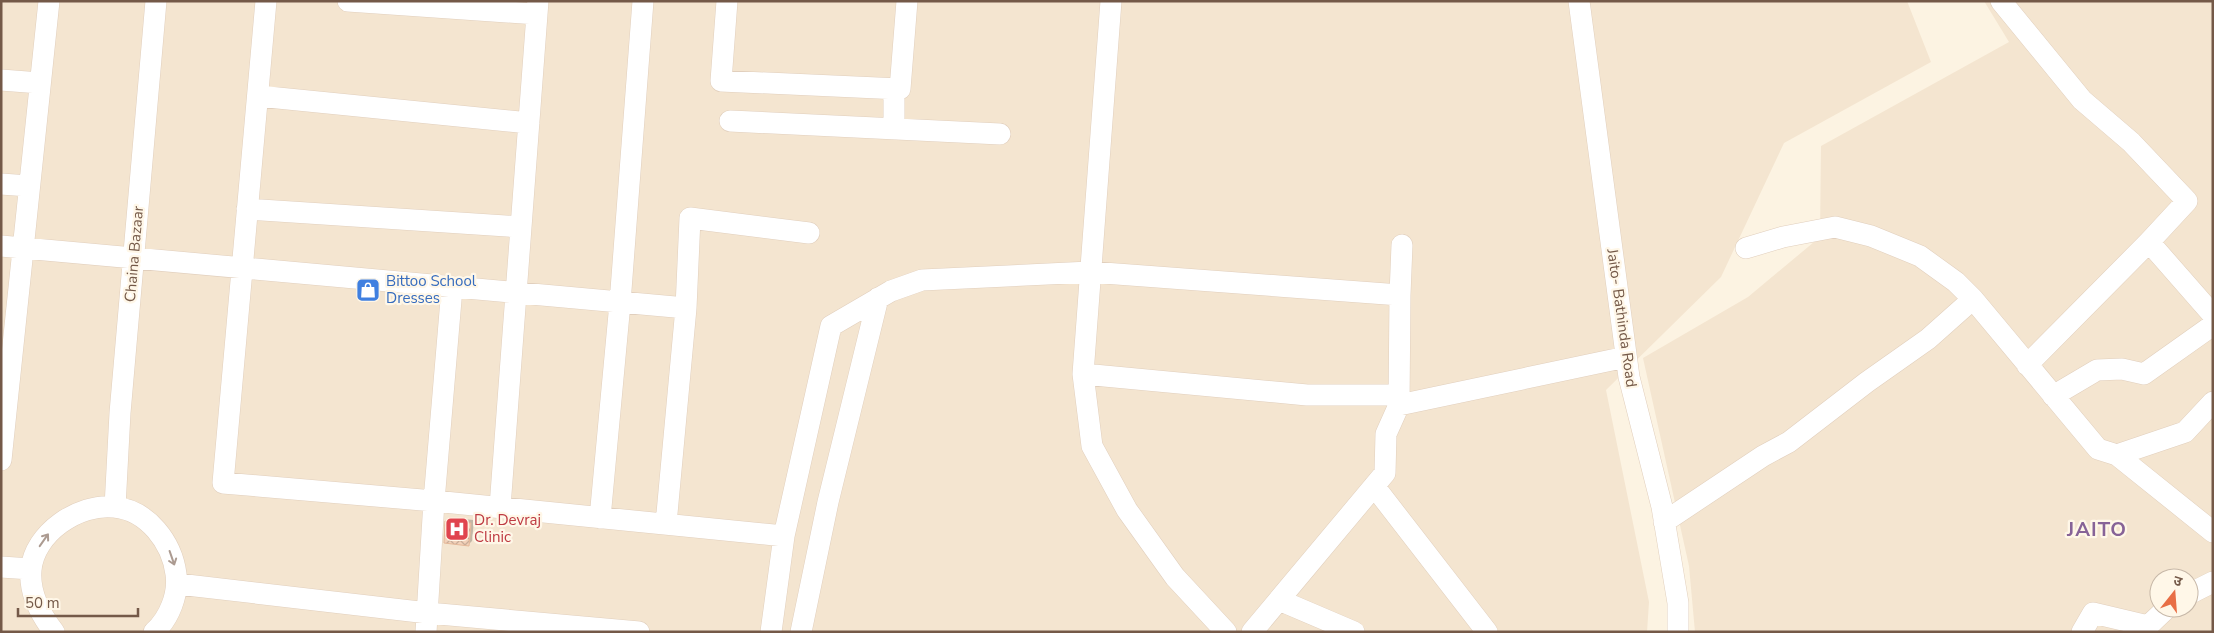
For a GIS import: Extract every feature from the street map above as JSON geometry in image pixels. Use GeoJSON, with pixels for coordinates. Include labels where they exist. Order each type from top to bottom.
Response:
{"type":"FeatureCollection","features":[{"type":"Feature","properties":{"kind":"street"},"geometry":{"type":"LineString","coordinates":[[1,460],[12,247],[29,186],[49,1]]}},
{"type":"Feature","properties":{"kind":"street","name":"Chaina Bazaar"},"geometry":{"type":"LineString","coordinates":[[115,507],[120,413],[156,1]]}},
{"type":"Feature","properties":{"kind":"street"},"geometry":{"type":"LineString","coordinates":[[266,1],[223,483],[434,500],[784,536]]}},
{"type":"Feature","properties":{"kind":"street"},"geometry":{"type":"LineString","coordinates":[[348,1],[537,8],[500,507]]}},
{"type":"Feature","properties":{"kind":"street"},"geometry":{"type":"LineString","coordinates":[[600,518],[620,303],[643,1]]}},
{"type":"Feature","properties":{"kind":"street"},"geometry":{"type":"LineString","coordinates":[[727,1],[721,81],[894,89],[900,89],[907,1]]}},
{"type":"Feature","properties":{"kind":"street"},"geometry":{"type":"LineString","coordinates":[[1111,1],[1083,374],[1092,446],[1127,510],[1175,577],[1226,632]]}},
{"type":"Feature","properties":{"kind":"street","name":"Jaito- Bathinda Road"},"geometry":{"type":"LineString","coordinates":[[1578,1],[1629,376],[1664,522],[1678,602],[1678,632]]}},
{"type":"Feature","properties":{"kind":"street"},"geometry":{"type":"LineString","coordinates":[[2002,1],[2082,100],[2131,142],[2187,201],[2027,365]]}},
{"type":"Feature","properties":{"kind":"street"},"geometry":{"type":"LineString","coordinates":[[1,80],[40,83]]}},
{"type":"Feature","properties":{"kind":"street"},"geometry":{"type":"LineString","coordinates":[[894,89],[894,129]]}},
{"type":"Feature","properties":{"kind":"street"},"geometry":{"type":"LineString","coordinates":[[258,96],[529,123]]}},
{"type":"Feature","properties":{"kind":"street"},"geometry":{"type":"LineString","coordinates":[[730,121],[1000,134]]}},
{"type":"Feature","properties":{"kind":"street"},"geometry":{"type":"LineString","coordinates":[[1,184],[29,186]]}},
{"type":"Feature","properties":{"kind":"street"},"geometry":{"type":"LineString","coordinates":[[247,209],[521,227]]}},
{"type":"Feature","properties":{"kind":"street"},"geometry":{"type":"LineString","coordinates":[[666,524],[686,308],[690,218],[809,232]]}},
{"type":"Feature","properties":{"kind":"street"},"geometry":{"type":"LineString","coordinates":[[1746,248],[1782,237],[1835,227],[1872,236],[1920,256],[1956,282],[1973,299],[2098,449],[2117,455],[2213,532]]}},
{"type":"Feature","properties":{"kind":"street"},"geometry":{"type":"LineString","coordinates":[[2149,242],[2213,315]]}},
{"type":"Feature","properties":{"kind":"street"},"geometry":{"type":"LineString","coordinates":[[1252,632],[1385,473],[1386,434],[1399,400],[1402,244]]}},
{"type":"Feature","properties":{"kind":"street"},"geometry":{"type":"LineString","coordinates":[[12,247],[686,308]]}},
{"type":"Feature","properties":{"kind":"street"},"geometry":{"type":"LineString","coordinates":[[771,632],[784,536],[832,326],[891,291],[922,280],[1090,272],[1400,295]]}},
{"type":"Feature","properties":{"kind":"street"},"geometry":{"type":"LineString","coordinates":[[427,622],[434,500],[452,288]]}},
{"type":"Feature","properties":{"kind":"street"},"geometry":{"type":"LineString","coordinates":[[801,632],[828,502],[878,298]]}},
{"type":"Feature","properties":{"kind":"street"},"geometry":{"type":"LineString","coordinates":[[1664,522],[1763,456],[1789,442],[1867,382],[1928,339],[1973,299]]}},
{"type":"Feature","properties":{"kind":"street"},"geometry":{"type":"LineString","coordinates":[[2053,396],[2097,370],[2122,369],[2144,374],[2213,325]]}},
{"type":"Feature","properties":{"kind":"street"},"geometry":{"type":"LineString","coordinates":[[1083,374],[1307,394],[1399,400],[1626,357]]}},
{"type":"Feature","properties":{"kind":"street"},"geometry":{"type":"LineString","coordinates":[[2117,455],[2185,432],[2213,402]]}},
{"type":"Feature","properties":{"kind":"street"},"geometry":{"type":"LineString","coordinates":[[1374,486],[1487,632]]}},
{"type":"Feature","properties":{"kind":"street"},"geometry":{"type":"LineString","coordinates":[[54,632],[40,614],[33,592],[31,569],[39,548],[52,529],[64,520],[92,508],[115,507],[135,514],[158,532],[167,544],[175,564],[178,584],[171,607],[154,632]]}},
{"type":"Feature","properties":{"kind":"street"},"geometry":{"type":"LineString","coordinates":[[1,567],[31,569]]}},
{"type":"Feature","properties":{"kind":"street"},"geometry":{"type":"LineString","coordinates":[[2199,589],[2213,582]]}},
{"type":"Feature","properties":{"kind":"street"},"geometry":{"type":"LineString","coordinates":[[178,584],[427,622],[639,632]]}},
{"type":"Feature","properties":{"kind":"street"},"geometry":{"type":"LineString","coordinates":[[1279,600],[1354,632]]}},
{"type":"Feature","properties":{"kind":"street"},"geometry":{"type":"LineString","coordinates":[[2082,632],[2093,612],[2148,626],[2156,618]]}},
{"type":"Feature","properties":{"kind":"shaded area"},"geometry":{"type":"Polygon","coordinates":[[[1,1],[1907,1],[1931,62],[1784,143],[1721,277],[1606,390],[1649,602],[1647,632],[1,632],[1,1]]]}},
{"type":"Feature","properties":{"kind":"shaded area"},"geometry":{"type":"Polygon","coordinates":[[[1984,1],[2213,1],[2213,632],[1695,632],[1689,566],[1643,358],[1748,297],[1820,237],[1821,146],[2009,42],[1984,1]]]}},
{"type":"Feature","properties":{"kind":"building"},"geometry":{"type":"Polygon","coordinates":[[[445,521],[471,523],[469,546],[444,543],[445,521]]]}},
{"type":"Feature","properties":{"kind":"place","name":"Bittoo School Dresses"},"geometry":{"type":"Point","coordinates":[368,290]}},
{"type":"Feature","properties":{"kind":"place","name":"Dr. Devraj Clinic"},"geometry":{"type":"Point","coordinates":[457,529]}},
{"type":"Feature","properties":{"kind":"district","name":"JAITO"},"geometry":{"type":"Point","coordinates":[2097,529]}}]}
